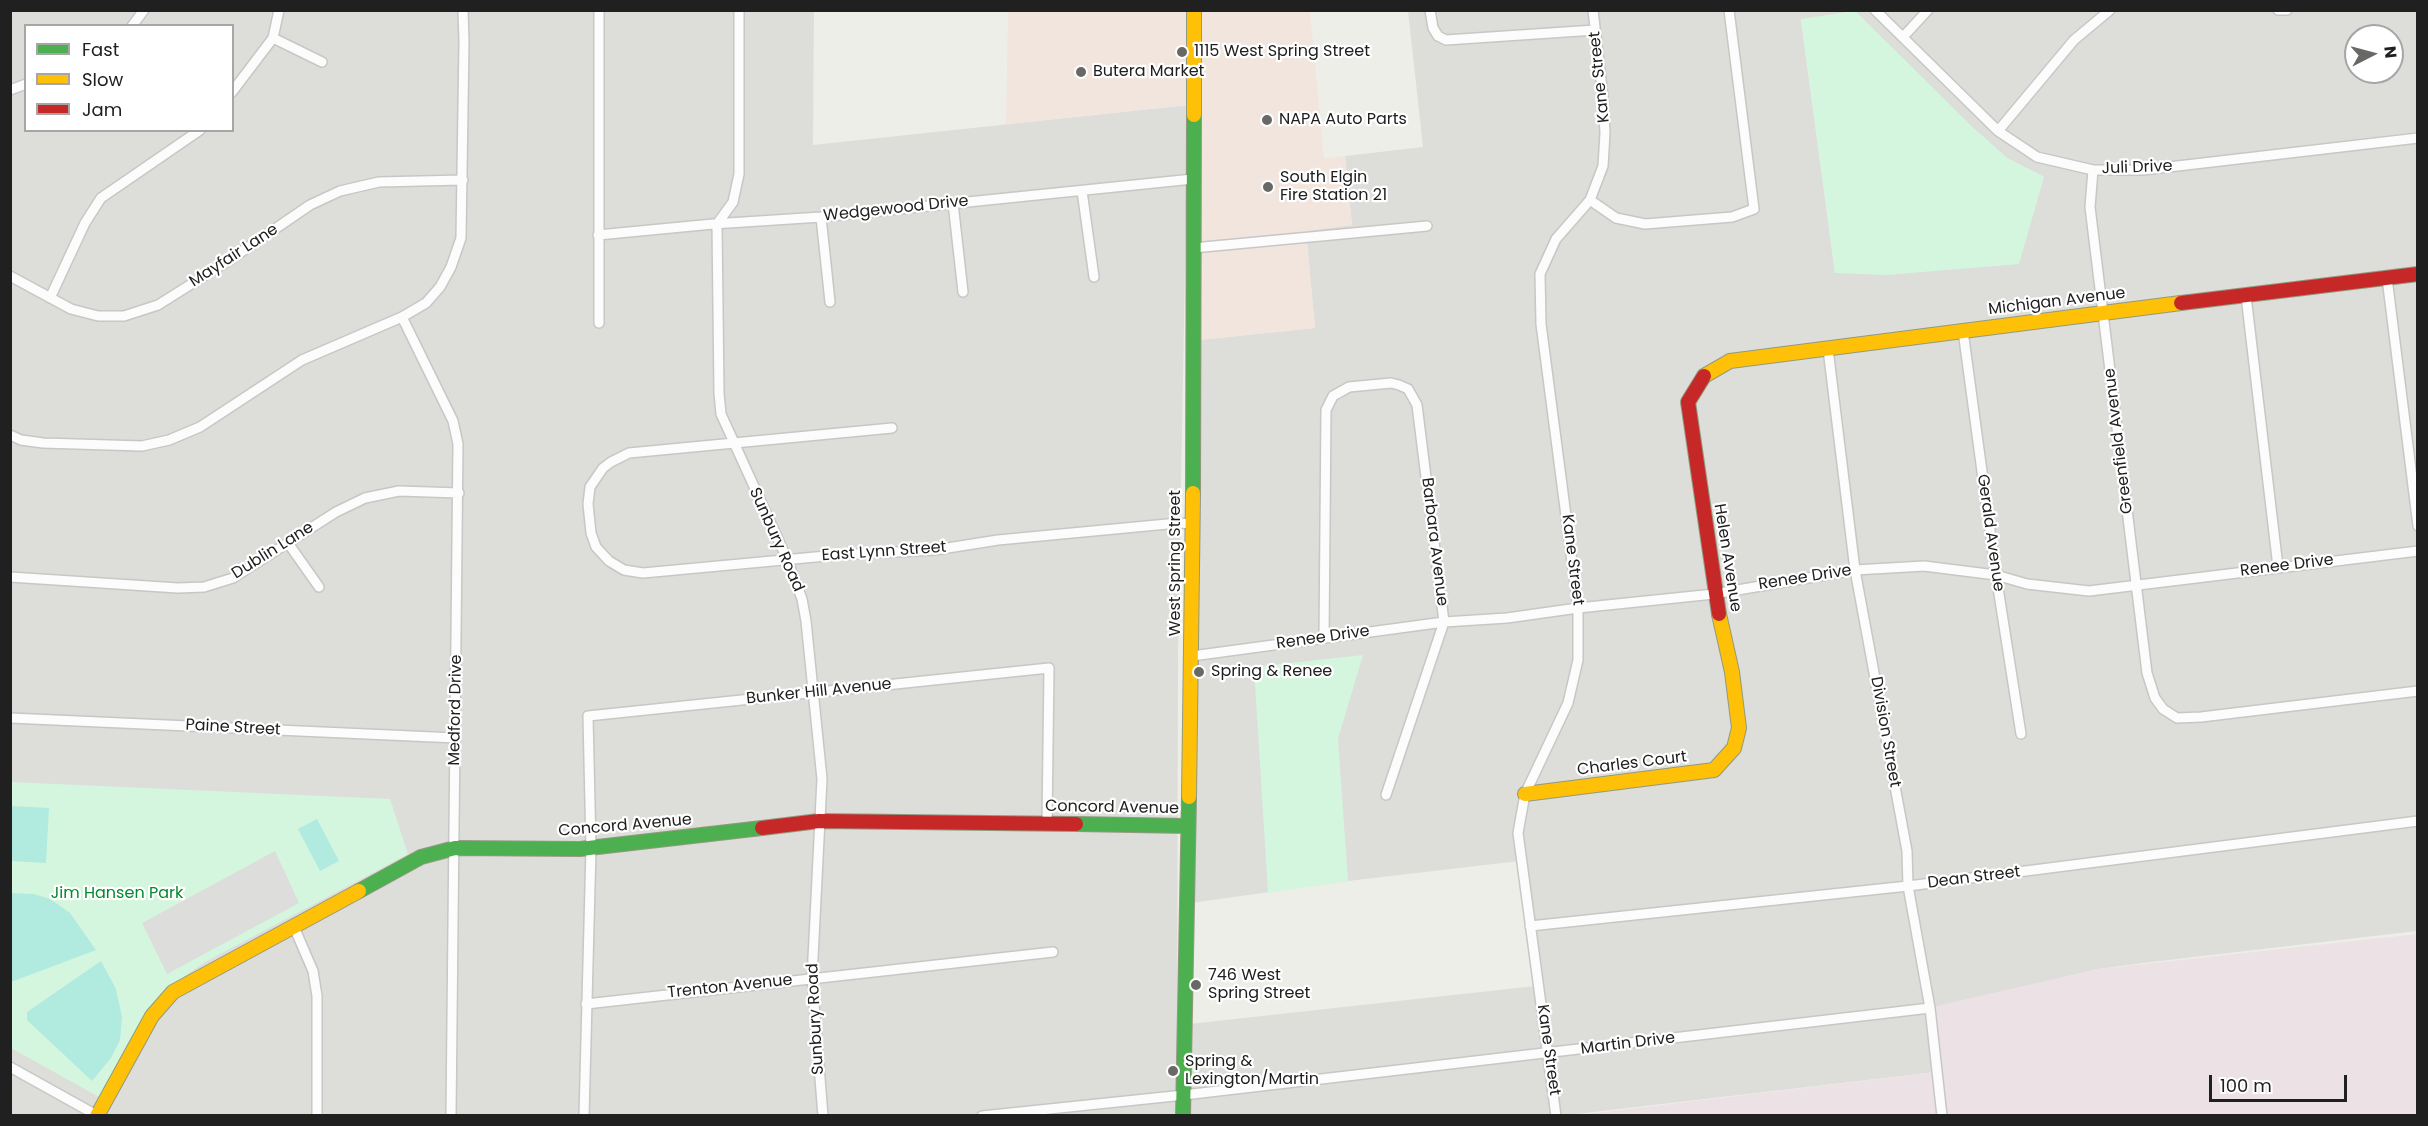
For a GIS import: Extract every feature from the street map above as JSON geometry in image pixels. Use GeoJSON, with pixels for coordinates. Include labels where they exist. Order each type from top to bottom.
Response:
{"type":"FeatureCollection","features":[{"type":"Feature","properties":{"kind":"street"},"geometry":{"type":"LineString","coordinates":[[134,24],[144,10]]}},
{"type":"Feature","properties":{"kind":"street"},"geometry":{"type":"LineString","coordinates":[[234,89],[273,38],[279,10]]}},
{"type":"Feature","properties":{"kind":"street"},"geometry":{"type":"LineString","coordinates":[[10,435],[21,440],[43,443],[142,446],[169,440],[200,427],[302,360],[402,317],[426,303],[440,287],[451,267],[462,238],[465,42],[463,10]]}},
{"type":"Feature","properties":{"kind":"street"},"geometry":{"type":"LineString","coordinates":[[599,10],[599,323]]}},
{"type":"Feature","properties":{"kind":"street"},"geometry":{"type":"LineString","coordinates":[[717,224],[733,202],[739,174],[739,10]]}},
{"type":"Feature","properties":{"kind":"street","name":"West Spring Street"},"geometry":{"type":"LineString","coordinates":[[1183,1116],[1192,656],[1194,10]]}},
{"type":"Feature","properties":{"kind":"street"},"geometry":{"type":"LineString","coordinates":[[1430,10],[1433,28],[1438,36],[1446,40],[1595,30]]}},
{"type":"Feature","properties":{"kind":"street","name":"Kane Street"},"geometry":{"type":"LineString","coordinates":[[1556,1116],[1518,833],[1525,794],[1568,703],[1578,660],[1578,608],[1542,324],[1540,274],[1556,239],[1590,200],[1603,166],[1605,133],[1593,10]]}},
{"type":"Feature","properties":{"kind":"street"},"geometry":{"type":"LineString","coordinates":[[1590,200],[1616,218],[1646,224],[1732,217],[1754,209],[1730,10]]}},
{"type":"Feature","properties":{"kind":"street","name":"Juli Drive"},"geometry":{"type":"LineString","coordinates":[[1875,10],[1998,130],[2037,158],[2093,170],[2143,170],[2418,138]]}},
{"type":"Feature","properties":{"kind":"street"},"geometry":{"type":"LineString","coordinates":[[1902,37],[1928,10]]}},
{"type":"Feature","properties":{"kind":"street"},"geometry":{"type":"LineString","coordinates":[[1998,130],[2074,40],[2110,10]]}},
{"type":"Feature","properties":{"kind":"street"},"geometry":{"type":"LineString","coordinates":[[2278,10],[2287,10]]}},
{"type":"Feature","properties":{"kind":"street"},"geometry":{"type":"LineString","coordinates":[[273,38],[322,62]]}},
{"type":"Feature","properties":{"kind":"street"},"geometry":{"type":"LineString","coordinates":[[50,298],[85,223],[101,198],[197,132]]}},
{"type":"Feature","properties":{"kind":"street","name":"Greenfield Avenue"},"geometry":{"type":"LineString","coordinates":[[2093,170],[2090,207],[2147,673],[2155,698],[2163,709],[2177,718],[2418,691]]}},
{"type":"Feature","properties":{"kind":"street","name":"Wedgewood Drive"},"geometry":{"type":"LineString","coordinates":[[598,236],[717,224],[821,217],[1193,179]]}},
{"type":"Feature","properties":{"kind":"street","name":"Mayfair Lane"},"geometry":{"type":"LineString","coordinates":[[10,276],[71,309],[85,314],[124,316],[158,305],[310,205],[340,191],[379,182],[463,180]]}},
{"type":"Feature","properties":{"kind":"street"},"geometry":{"type":"LineString","coordinates":[[1082,191],[1094,277]]}},
{"type":"Feature","properties":{"kind":"street"},"geometry":{"type":"LineString","coordinates":[[953,203],[963,292]]}},
{"type":"Feature","properties":{"kind":"street"},"geometry":{"type":"LineString","coordinates":[[821,217],[830,302]]}},
{"type":"Feature","properties":{"kind":"street","name":"Sunbury Road"},"geometry":{"type":"LineString","coordinates":[[717,224],[721,414],[787,559],[802,599],[822,779],[812,978],[823,1116]]}},
{"type":"Feature","properties":{"kind":"street"},"geometry":{"type":"LineString","coordinates":[[1193,248],[1427,226]]}},
{"type":"Feature","properties":{"kind":"street","name":"Michigan Avenue"},"geometry":{"type":"LineString","coordinates":[[1704,375],[1730,361],[2103,312],[2418,274]]}},
{"type":"Feature","properties":{"kind":"street"},"geometry":{"type":"LineString","coordinates":[[2387,278],[2418,526]]}},
{"type":"Feature","properties":{"kind":"street"},"geometry":{"type":"LineString","coordinates":[[2246,296],[2278,567]]}},
{"type":"Feature","properties":{"kind":"street","name":"Medford Drive"},"geometry":{"type":"LineString","coordinates":[[402,317],[453,421],[458,444],[451,1116]]}},
{"type":"Feature","properties":{"kind":"street","name":"Gerald Avenue"},"geometry":{"type":"LineString","coordinates":[[1964,331],[1996,575],[2021,735]]}},
{"type":"Feature","properties":{"kind":"street","name":"Division Street"},"geometry":{"type":"LineString","coordinates":[[1828,349],[1855,570],[1907,851],[1908,886],[1930,1008],[1942,1116]]}},
{"type":"Feature","properties":{"kind":"street","name":"Helen Avenue"},"geometry":{"type":"LineString","coordinates":[[1704,375],[1688,402],[1714,594],[1732,672],[1739,728],[1734,748]]}},
{"type":"Feature","properties":{"kind":"street","name":"Barbara Avenue"},"geometry":{"type":"LineString","coordinates":[[1324,638],[1326,410],[1333,396],[1349,387],[1391,383],[1408,389],[1419,412],[1444,622],[1386,795]]}},
{"type":"Feature","properties":{"kind":"street"},"geometry":{"type":"LineString","coordinates":[[733,444],[892,428]]}},
{"type":"Feature","properties":{"kind":"street","name":"East Lynn Street"},"geometry":{"type":"LineString","coordinates":[[733,444],[722,443],[629,453],[603,468],[590,487],[588,504],[591,533],[596,547],[609,561],[624,570],[643,573],[787,559],[935,550],[1010,539],[1178,523],[1193,524]]}},
{"type":"Feature","properties":{"kind":"street","name":"Dublin Lane"},"geometry":{"type":"LineString","coordinates":[[10,577],[178,588],[204,587],[233,578],[336,512],[365,498],[399,490],[459,493]]}},
{"type":"Feature","properties":{"kind":"street"},"geometry":{"type":"LineString","coordinates":[[288,543],[319,587]]}},
{"type":"Feature","properties":{"kind":"street","name":"Renee Drive"},"geometry":{"type":"LineString","coordinates":[[1192,656],[1444,622],[1507,618],[1714,594],[1855,570],[1924,566],[1996,575],[2027,584],[2089,591],[2418,551]]}},
{"type":"Feature","properties":{"kind":"street","name":"Bunker Hill Avenue"},"geometry":{"type":"LineString","coordinates":[[591,848],[589,716],[1049,668],[1047,823]]}},
{"type":"Feature","properties":{"kind":"street","name":"Paine Street"},"geometry":{"type":"LineString","coordinates":[[10,718],[456,738]]}},
{"type":"Feature","properties":{"kind":"street","name":"Charles Court"},"geometry":{"type":"LineString","coordinates":[[1525,794],[1714,770],[1734,748]]}},
{"type":"Feature","properties":{"kind":"street","name":"Concord Avenue"},"geometry":{"type":"LineString","coordinates":[[97,1115],[152,1016],[173,992],[421,857],[455,848],[591,848],[819,821],[1188,826]]}},
{"type":"Feature","properties":{"kind":"street","name":"Dean Street"},"geometry":{"type":"LineString","coordinates":[[1530,926],[1908,886],[2418,821]]}},
{"type":"Feature","properties":{"kind":"street"},"geometry":{"type":"LineString","coordinates":[[584,1116],[591,848]]}},
{"type":"Feature","properties":{"kind":"street"},"geometry":{"type":"LineString","coordinates":[[294,927],[313,971],[318,996],[317,1116]]}},
{"type":"Feature","properties":{"kind":"street","name":"Trenton Avenue"},"geometry":{"type":"LineString","coordinates":[[586,1004],[1053,952]]}},
{"type":"Feature","properties":{"kind":"street","name":"Martin Drive"},"geometry":{"type":"LineString","coordinates":[[982,1116],[1184,1095],[1930,1008]]}},
{"type":"Feature","properties":{"kind":"street"},"geometry":{"type":"LineString","coordinates":[[10,1067],[97,1115]]}},
{"type":"Feature","properties":{"kind":"shaded area"},"geometry":{"type":"Polygon","coordinates":[[[10,11],[814,11],[813,145],[1188,105],[1178,649],[1177,1115],[11,1115],[10,11]]]}},
{"type":"Feature","properties":{"kind":"shaded area"},"geometry":{"type":"Polygon","coordinates":[[[1008,11],[1188,11],[1188,105],[1006,124],[1008,11]]]}},
{"type":"Feature","properties":{"kind":"shaded area"},"geometry":{"type":"Polygon","coordinates":[[[1197,11],[1310,11],[1324,158],[1345,156],[1352,225],[1306,231],[1315,328],[1199,340],[1197,11]]]}},
{"type":"Feature","properties":{"kind":"shaded area"},"geometry":{"type":"Polygon","coordinates":[[[1408,11],[1853,11],[1801,20],[1835,273],[2044,177],[2007,158],[1972,127],[1855,11],[2417,11],[2417,132],[2148,164],[2091,164],[2051,156],[2048,165],[2088,172],[2417,141],[2417,931],[2098,969],[2049,981],[1936,1072],[1559,1116],[1519,861],[1348,881],[1191,903],[1199,340],[1315,328],[1306,231],[1352,225],[1345,156],[1423,147],[1408,11]]]}},
{"type":"Feature","properties":{"kind":"shaded area"},"geometry":{"type":"Polygon","coordinates":[[[10,806],[49,808],[46,863],[11,861],[10,806]]]}},
{"type":"Feature","properties":{"kind":"shaded area"},"geometry":{"type":"Polygon","coordinates":[[[317,819],[339,861],[320,871],[298,829],[317,819]]]}},
{"type":"Feature","properties":{"kind":"shaded area"},"geometry":{"type":"Polygon","coordinates":[[[275,851],[299,903],[167,974],[142,923],[275,851]]]}},
{"type":"Feature","properties":{"kind":"shaded area"},"geometry":{"type":"Polygon","coordinates":[[[11,893],[34,894],[50,899],[70,913],[96,950],[11,982],[11,893]]]}},
{"type":"Feature","properties":{"kind":"shaded area"},"geometry":{"type":"Polygon","coordinates":[[[2417,934],[2417,1115],[1570,1116],[1936,1072],[1928,1008],[2098,969],[2417,934]]]}},
{"type":"Feature","properties":{"kind":"shaded area"},"geometry":{"type":"Polygon","coordinates":[[[101,961],[116,989],[122,1017],[120,1040],[111,1058],[92,1081],[27,1020],[27,1012],[101,961]]]}},
{"type":"Feature","properties":{"kind":"shaded area"},"geometry":{"type":"Polygon","coordinates":[[[1535,986],[1553,1115],[1188,1116],[1189,1024],[1535,986]]]}},
{"type":"Feature","properties":{"kind":"green space"},"geometry":{"type":"Polygon","coordinates":[[[1855,11],[1972,127],[2007,158],[2044,177],[2019,264],[1886,275],[1835,273],[1801,19],[1855,11]]]}},
{"type":"Feature","properties":{"kind":"green space"},"geometry":{"type":"Polygon","coordinates":[[[1363,655],[1338,739],[1348,881],[1268,893],[1254,667],[1363,655]]]}},
{"type":"Feature","properties":{"kind":"green space","name":"Jim Hansen Park"},"geometry":{"type":"Polygon","coordinates":[[[11,782],[390,799],[408,854],[205,962],[176,982],[156,1001],[99,1097],[11,1048],[11,782]]]}},
{"type":"Feature","properties":{"kind":"traffic: fast"},"geometry":{"type":"LineString","coordinates":[[1193,493],[1194,115]]}},
{"type":"Feature","properties":{"kind":"traffic: fast"},"geometry":{"type":"LineString","coordinates":[[1183,1116],[1189,797]]}},
{"type":"Feature","properties":{"kind":"traffic: fast"},"geometry":{"type":"LineString","coordinates":[[1076,824],[1188,826]]}},
{"type":"Feature","properties":{"kind":"traffic: fast"},"geometry":{"type":"LineString","coordinates":[[359,891],[421,857],[455,848],[580,849],[762,828]]}},
{"type":"Feature","properties":{"kind":"traffic: slow"},"geometry":{"type":"LineString","coordinates":[[1194,10],[1194,115]]}},
{"type":"Feature","properties":{"kind":"traffic: slow"},"geometry":{"type":"LineString","coordinates":[[1704,376],[1730,361],[2181,303]]}},
{"type":"Feature","properties":{"kind":"traffic: slow"},"geometry":{"type":"LineString","coordinates":[[1189,797],[1193,493]]}},
{"type":"Feature","properties":{"kind":"traffic: slow"},"geometry":{"type":"LineString","coordinates":[[1525,794],[1714,770],[1734,748],[1739,728],[1732,672],[1719,614]]}},
{"type":"Feature","properties":{"kind":"traffic: slow"},"geometry":{"type":"LineString","coordinates":[[97,1116],[152,1016],[173,992],[359,891]]}},
{"type":"Feature","properties":{"kind":"traffic: jam"},"geometry":{"type":"LineString","coordinates":[[2181,303],[2418,274]]}},
{"type":"Feature","properties":{"kind":"traffic: jam"},"geometry":{"type":"LineString","coordinates":[[1704,376],[1688,402],[1719,614]]}},
{"type":"Feature","properties":{"kind":"traffic: jam"},"geometry":{"type":"LineString","coordinates":[[762,828],[819,821],[1076,824]]}},
{"type":"Feature","properties":{"kind":"place","name":"1115 West Spring Street"},"geometry":{"type":"Point","coordinates":[1182,52]}},
{"type":"Feature","properties":{"kind":"place","name":"Butera Market"},"geometry":{"type":"Point","coordinates":[1081,72]}},
{"type":"Feature","properties":{"kind":"place","name":"NAPA Auto Parts"},"geometry":{"type":"Point","coordinates":[1267,120]}},
{"type":"Feature","properties":{"kind":"place","name":"South Elgin Fire Station 21"},"geometry":{"type":"Point","coordinates":[1268,187]}},
{"type":"Feature","properties":{"kind":"place","name":"Spring & Renee"},"geometry":{"type":"Point","coordinates":[1199,672]}},
{"type":"Feature","properties":{"kind":"place","name":"746 West Spring Street"},"geometry":{"type":"Point","coordinates":[1196,985]}},
{"type":"Feature","properties":{"kind":"place","name":"Spring & Lexington/Martin"},"geometry":{"type":"Point","coordinates":[1173,1071]}}]}
